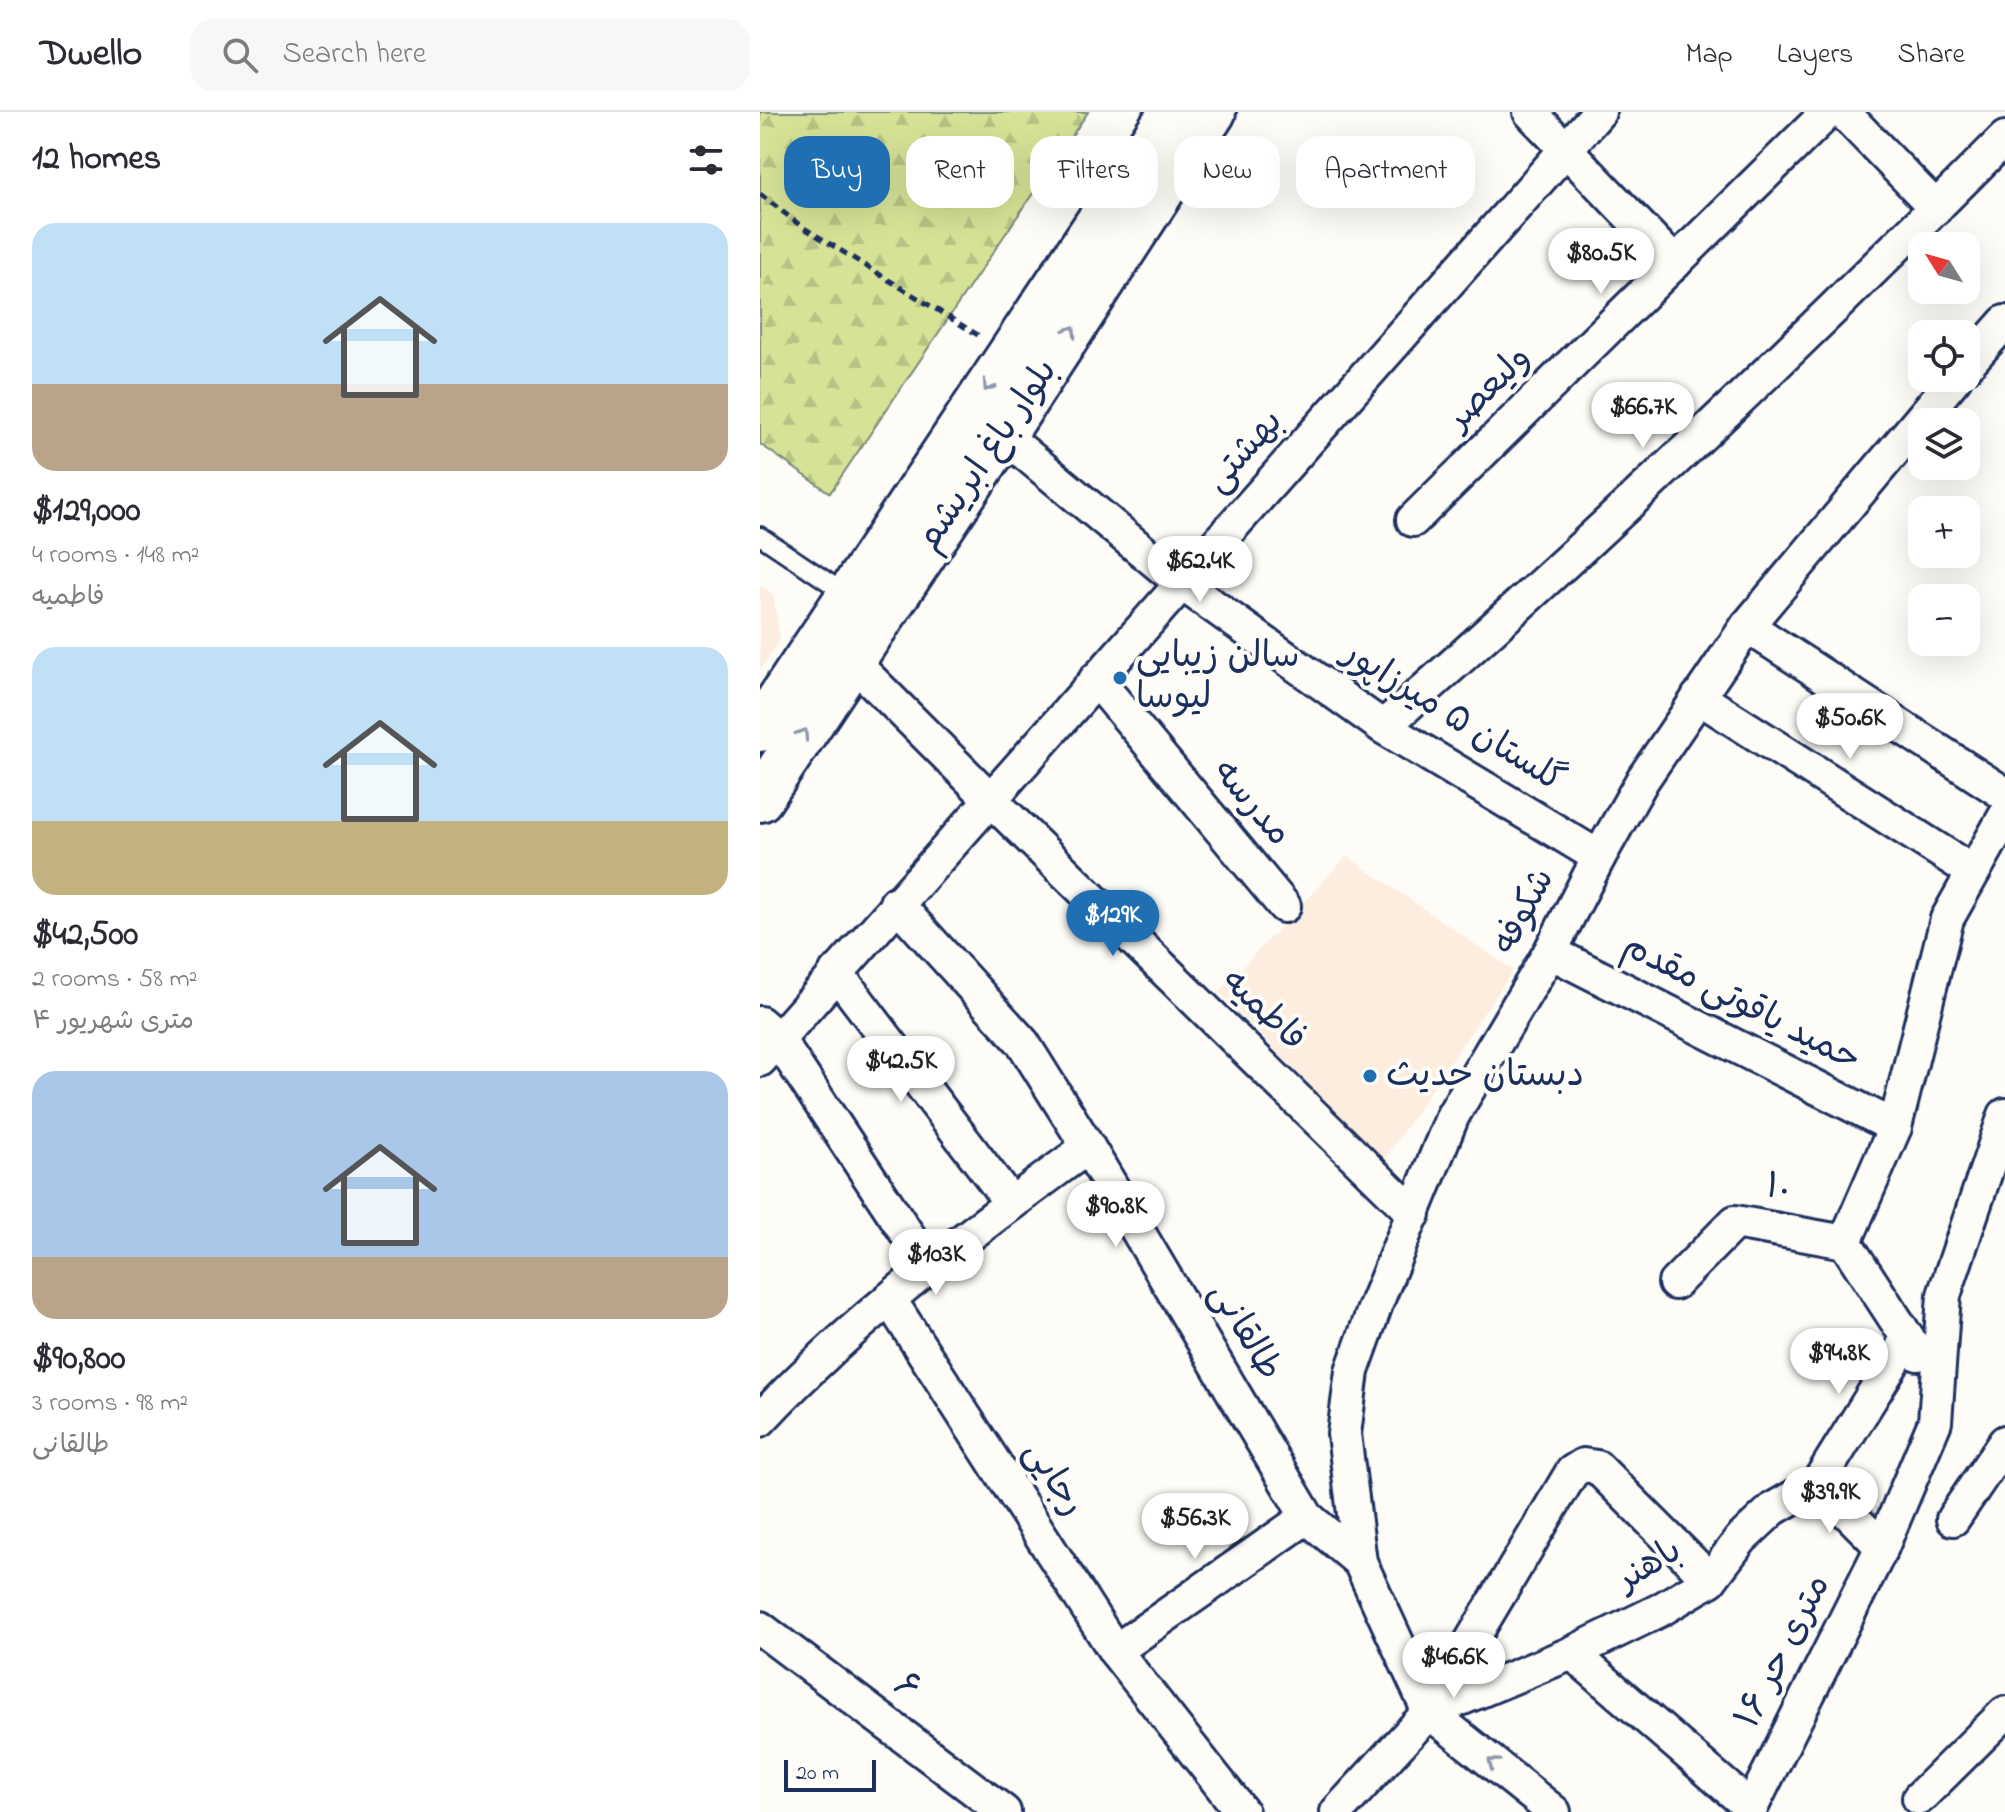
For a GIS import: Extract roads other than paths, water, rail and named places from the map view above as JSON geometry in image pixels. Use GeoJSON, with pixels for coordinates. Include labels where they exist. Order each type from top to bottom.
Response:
{"type":"FeatureCollection","features":[{"type":"Feature","properties":{"kind":"main road","name":"بلوار باغ ابریشم"},"geometry":{"type":"LineString","coordinates":[[760,799],[852,661],[864,607],[1009,354],[1172,112]]}},
{"type":"Feature","properties":{"kind":"main road","name":"بلوار باغ ابریشم"},"geometry":{"type":"LineString","coordinates":[[760,729],[864,607],[1003,435],[1213,112]]}},
{"type":"Feature","properties":{"kind":"street"},"geometry":{"type":"LineString","coordinates":[[1530,112],[1675,263]]}},
{"type":"Feature","properties":{"kind":"street","name":"بهشتی"},"geometry":{"type":"LineString","coordinates":[[766,1041],[836,972],[1599,112]]}},
{"type":"Feature","properties":{"kind":"street","name":"ولیعصر"},"geometry":{"type":"LineString","coordinates":[[1413,520],[1828,112]]}},
{"type":"Feature","properties":{"kind":"street"},"geometry":{"type":"LineString","coordinates":[[1843,112],[1936,208]]}},
{"type":"Feature","properties":{"kind":"street"},"geometry":{"type":"LineString","coordinates":[[1383,727],[1532,596],[2002,147]]}},
{"type":"Feature","properties":{"kind":"street"},"geometry":{"type":"LineString","coordinates":[[1980,350],[2005,322]]}},
{"type":"Feature","properties":{"kind":"street","name":"شکوفه"},"geometry":{"type":"LineString","coordinates":[[1360,1562],[1344,1434],[1352,1371],[1453,1115],[1550,952],[1643,779],[1698,697],[1747,626],[1943,392]]}},
{"type":"Feature","properties":{"kind":"street","name":"گلستان ۵ میرزاپور"},"geometry":{"type":"LineString","coordinates":[[1003,435],[1181,583],[1383,727],[1599,857]]}},
{"type":"Feature","properties":{"kind":"street"},"geometry":{"type":"LineString","coordinates":[[1747,626],[2005,794]]}},
{"type":"Feature","properties":{"kind":"street","name":"فاطمیه"},"geometry":{"type":"LineString","coordinates":[[852,661],[1414,1214]]}},
{"type":"Feature","properties":{"kind":"street","name":"مدرسه"},"geometry":{"type":"LineString","coordinates":[[1096,679],[1284,906]]}},
{"type":"Feature","properties":{"kind":"street"},"geometry":{"type":"LineString","coordinates":[[1698,697],[1973,872]]}},
{"type":"Feature","properties":{"kind":"street"},"geometry":{"type":"LineString","coordinates":[[1938,1384],[1845,1242],[1895,1127],[1947,919],[2005,816]]}},
{"type":"Feature","properties":{"kind":"street","name":"طالقانی"},"geometry":{"type":"LineString","coordinates":[[896,903],[1023,1043],[1307,1517],[1360,1562]]}},
{"type":"Feature","properties":{"kind":"street","name":"حمید یاقوتی مقدم"},"geometry":{"type":"LineString","coordinates":[[1550,952],[1895,1127]]}},
{"type":"Feature","properties":{"kind":"street"},"geometry":{"type":"LineString","coordinates":[[836,972],[1011,1203]]}},
{"type":"Feature","properties":{"kind":"street"},"geometry":{"type":"LineString","coordinates":[[766,1041],[929,1267]]}},
{"type":"Feature","properties":{"kind":"street","name":"۱۶ متری حر"},"geometry":{"type":"LineString","coordinates":[[1750,1810],[1882,1547],[1935,1422],[1944,1295],[2005,1116]]}},
{"type":"Feature","properties":{"kind":"street"},"geometry":{"type":"LineString","coordinates":[[760,1420],[798,1380],[929,1267],[1088,1147]]}},
{"type":"Feature","properties":{"kind":"street","name":"۱۰"},"geometry":{"type":"LineString","coordinates":[[1675,1283],[1735,1222],[1845,1242]]}},
{"type":"Feature","properties":{"kind":"street","name":"رجایی"},"geometry":{"type":"LineString","coordinates":[[890,1300],[1115,1651],[1242,1812]]}},
{"type":"Feature","properties":{"kind":"street","name":"باهنر"},"geometry":{"type":"LineString","coordinates":[[1429,1712],[1572,1653],[1660,1610],[1710,1580],[1741,1539],[1773,1509],[1818,1483],[1908,1338]]}},
{"type":"Feature","properties":{"kind":"street"},"geometry":{"type":"LineString","coordinates":[[1953,1519],[2005,1442]]}},
{"type":"Feature","properties":{"kind":"street"},"geometry":{"type":"LineString","coordinates":[[1340,1811],[1429,1712],[1572,1472],[1583,1465],[1597,1467],[1710,1580]]}},
{"type":"Feature","properties":{"kind":"street"},"geometry":{"type":"LineString","coordinates":[[1818,1483],[1882,1547]]}},
{"type":"Feature","properties":{"kind":"street"},"geometry":{"type":"LineString","coordinates":[[1115,1651],[1307,1517]]}},
{"type":"Feature","properties":{"kind":"street"},"geometry":{"type":"LineString","coordinates":[[1360,1562],[1429,1712],[1554,1812]]}},
{"type":"Feature","properties":{"kind":"street","name":"۶"},"geometry":{"type":"LineString","coordinates":[[760,1628],[1004,1812]]}},
{"type":"Feature","properties":{"kind":"street"},"geometry":{"type":"LineString","coordinates":[[1572,1653],[1750,1810]]}},
{"type":"Feature","properties":{"kind":"street"},"geometry":{"type":"LineString","coordinates":[[1919,1807],[2005,1713]]}},
{"type":"Feature","properties":{"kind":"lane"},"geometry":{"type":"LineString","coordinates":[[760,536],[864,607]]}},
{"type":"Feature","properties":{"kind":"place","name":"سالن زیبایی لیوسا"},"geometry":{"type":"Point","coordinates":[1120,678]}},
{"type":"Feature","properties":{"kind":"place","name":"دبستان حدیث"},"geometry":{"type":"Point","coordinates":[1370,1076]}}]}
